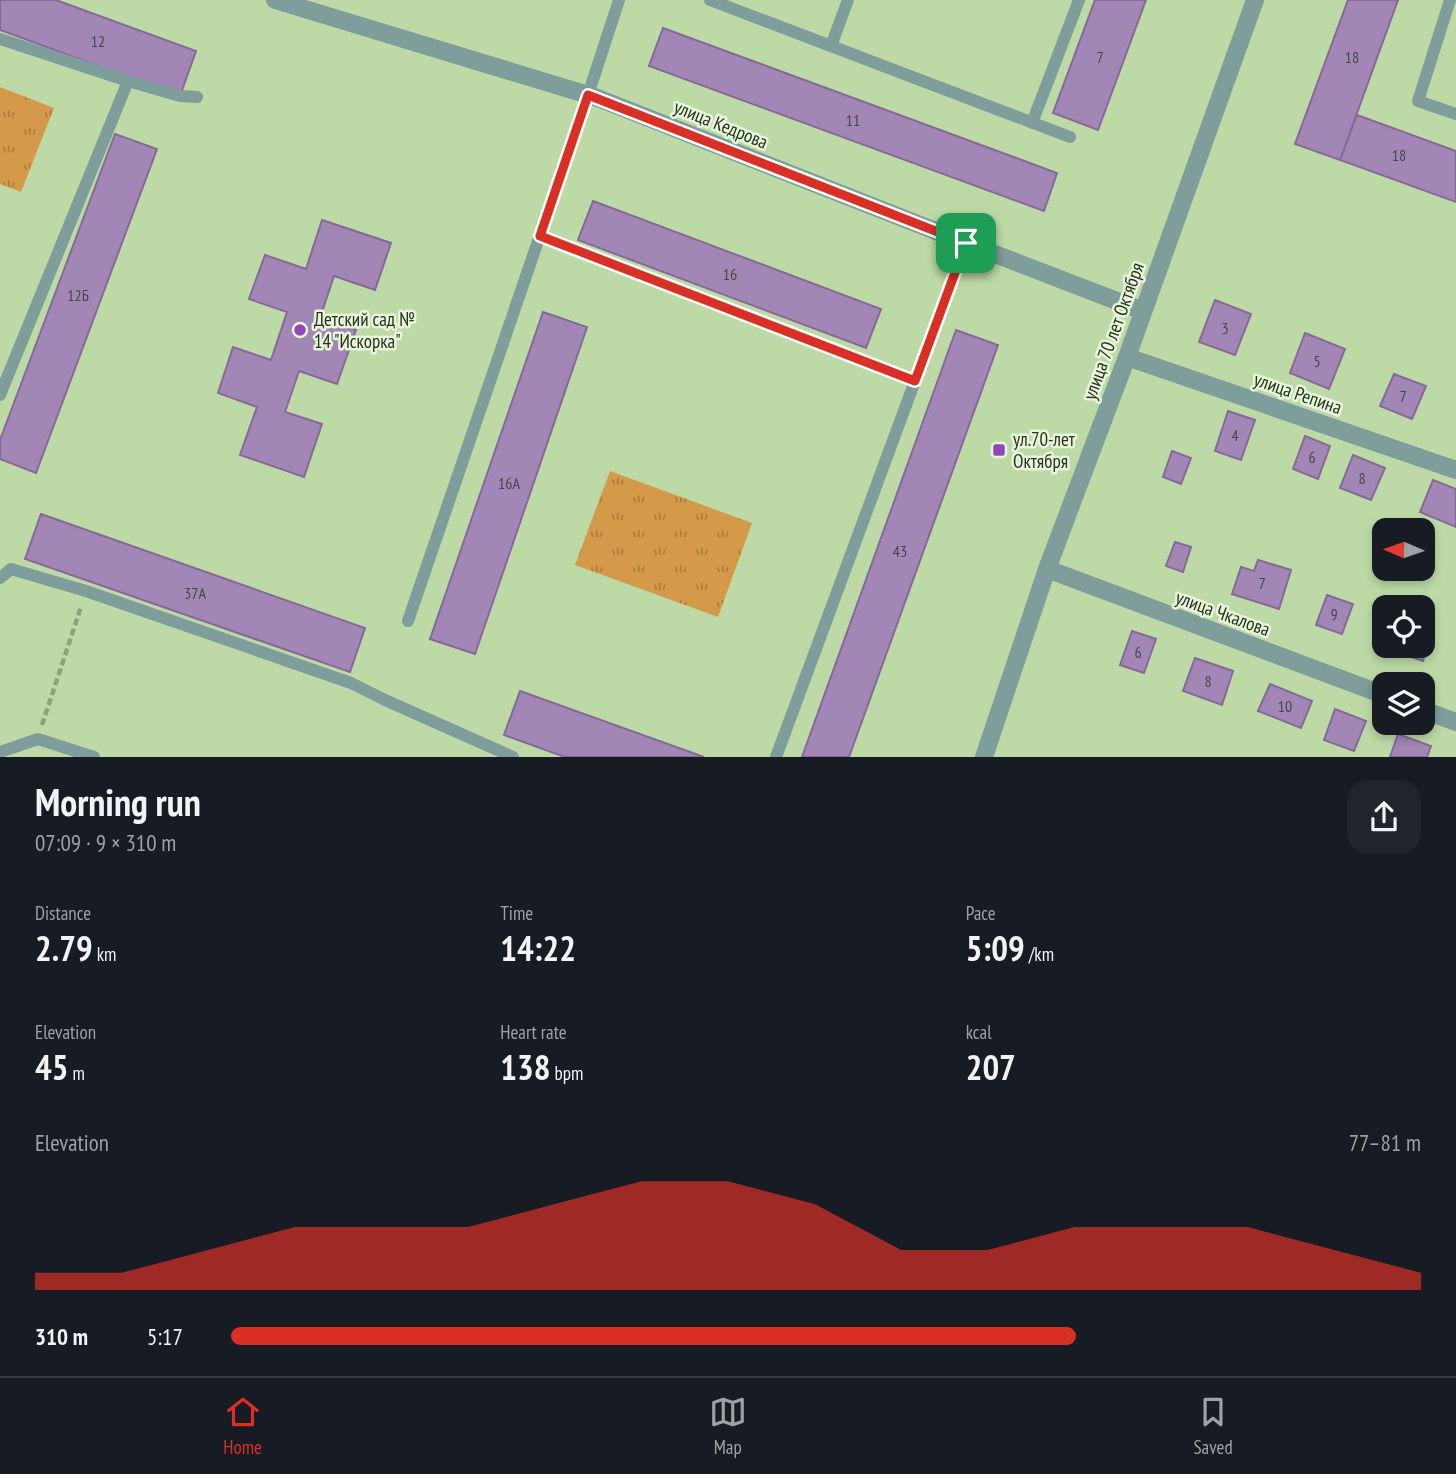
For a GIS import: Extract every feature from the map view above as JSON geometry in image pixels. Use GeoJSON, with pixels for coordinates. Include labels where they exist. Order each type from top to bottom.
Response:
{"type":"FeatureCollection","features":[{"type":"Feature","properties":{"kind":"street","name":"улица Кедрова"},"geometry":{"type":"LineString","coordinates":[[275,0],[588,95],[1143,310]]}},
{"type":"Feature","properties":{"kind":"street","name":"улица 70 лет Октября"},"geometry":{"type":"LineString","coordinates":[[984,757],[1047,569],[1127,357],[1255,0]]}},
{"type":"Feature","properties":{"kind":"street","name":"улица Репина"},"geometry":{"type":"LineString","coordinates":[[1127,357],[1456,470]]}},
{"type":"Feature","properties":{"kind":"street","name":"улица Чкалова"},"geometry":{"type":"LineString","coordinates":[[1047,569],[1372,691]]}},
{"type":"Feature","properties":{"kind":"street"},"geometry":{"type":"LineString","coordinates":[[1435,714],[1456,722]]}},
{"type":"Feature","properties":{"kind":"lane"},"geometry":{"type":"LineString","coordinates":[[408,621],[619,0]]}},
{"type":"Feature","properties":{"kind":"lane"},"geometry":{"type":"LineString","coordinates":[[710,0],[1070,137]]}},
{"type":"Feature","properties":{"kind":"lane"},"geometry":{"type":"LineString","coordinates":[[831,46],[848,0]]}},
{"type":"Feature","properties":{"kind":"lane"},"geometry":{"type":"LineString","coordinates":[[1032,123],[1079,0]]}},
{"type":"Feature","properties":{"kind":"lane"},"geometry":{"type":"LineString","coordinates":[[1450,0],[1418,101],[1456,114]]}},
{"type":"Feature","properties":{"kind":"lane"},"geometry":{"type":"LineString","coordinates":[[0,39],[128,81],[180,96],[197,97]]}},
{"type":"Feature","properties":{"kind":"lane"},"geometry":{"type":"LineString","coordinates":[[0,394],[128,81]]}},
{"type":"Feature","properties":{"kind":"lane"},"geometry":{"type":"LineString","coordinates":[[540,236],[915,381]]}},
{"type":"Feature","properties":{"kind":"lane"},"geometry":{"type":"LineString","coordinates":[[776,757],[966,243]]}},
{"type":"Feature","properties":{"kind":"lane"},"geometry":{"type":"LineString","coordinates":[[0,578],[11,569],[86,591],[351,683],[385,701],[513,757]]}},
{"type":"Feature","properties":{"kind":"lane"},"geometry":{"type":"LineString","coordinates":[[0,752],[38,739],[94,757]]}},
{"type":"Feature","properties":{"kind":"path"},"geometry":{"type":"LineString","coordinates":[[38,739],[86,591]]}},
{"type":"Feature","properties":{"kind":"green space"},"geometry":{"type":"Polygon","coordinates":[[[0,87],[54,108],[21,192],[0,184],[0,87]]]}},
{"type":"Feature","properties":{"kind":"green space"},"geometry":{"type":"Polygon","coordinates":[[[610,471],[752,523],[718,617],[575,565],[610,471]]]}},
{"type":"Feature","properties":{"kind":"building"},"geometry":{"type":"Polygon","coordinates":[[[0,0],[56,0],[196,51],[180,96],[0,30],[0,0]]]}},
{"type":"Feature","properties":{"kind":"building"},"geometry":{"type":"Polygon","coordinates":[[[1095,0],[1146,0],[1098,130],[1053,113],[1095,0]]]}},
{"type":"Feature","properties":{"kind":"building"},"geometry":{"type":"Polygon","coordinates":[[[1348,0],[1398,0],[1340,160],[1295,144],[1348,0]]]}},
{"type":"Feature","properties":{"kind":"building"},"geometry":{"type":"Polygon","coordinates":[[[663,28],[1057,173],[1044,211],[649,66],[663,28]]]}},
{"type":"Feature","properties":{"kind":"building"},"geometry":{"type":"Polygon","coordinates":[[[1357,115],[1456,151],[1456,202],[1340,160],[1357,115]]]}},
{"type":"Feature","properties":{"kind":"building"},"geometry":{"type":"Polygon","coordinates":[[[115,134],[157,149],[36,473],[0,459],[0,440],[115,134]]]}},
{"type":"Feature","properties":{"kind":"building"},"geometry":{"type":"Polygon","coordinates":[[[593,201],[881,309],[866,348],[578,240],[593,201]]]}},
{"type":"Feature","properties":{"kind":"building"},"geometry":{"type":"Polygon","coordinates":[[[322,220],[391,243],[375,290],[334,276],[320,318],[356,330],[337,384],[299,371],[285,412],[322,424],[304,477],[240,455],[257,407],[218,393],[233,347],[271,360],[287,312],[249,299],[265,255],[306,269],[322,220]]]}},
{"type":"Feature","properties":{"kind":"building"},"geometry":{"type":"Polygon","coordinates":[[[1215,300],[1251,314],[1235,355],[1199,342],[1215,300]]]}},
{"type":"Feature","properties":{"kind":"building"},"geometry":{"type":"Polygon","coordinates":[[[543,312],[587,327],[475,654],[430,639],[543,312]]]}},
{"type":"Feature","properties":{"kind":"building"},"geometry":{"type":"Polygon","coordinates":[[[956,330],[998,345],[849,757],[802,757],[956,330]]]}},
{"type":"Feature","properties":{"kind":"building"},"geometry":{"type":"Polygon","coordinates":[[[1305,333],[1345,349],[1329,389],[1290,373],[1305,333]]]}},
{"type":"Feature","properties":{"kind":"building"},"geometry":{"type":"Polygon","coordinates":[[[1394,374],[1426,386],[1412,419],[1380,406],[1394,374]]]}},
{"type":"Feature","properties":{"kind":"building"},"geometry":{"type":"Polygon","coordinates":[[[1228,411],[1255,420],[1241,460],[1215,451],[1228,411]]]}},
{"type":"Feature","properties":{"kind":"building"},"geometry":{"type":"Polygon","coordinates":[[[1305,436],[1330,446],[1318,479],[1293,469],[1305,436]]]}},
{"type":"Feature","properties":{"kind":"building"},"geometry":{"type":"Polygon","coordinates":[[[1172,451],[1191,458],[1181,484],[1163,477],[1172,451]]]}},
{"type":"Feature","properties":{"kind":"building"},"geometry":{"type":"Polygon","coordinates":[[[1353,455],[1385,468],[1371,500],[1340,488],[1353,455]]]}},
{"type":"Feature","properties":{"kind":"building"},"geometry":{"type":"Polygon","coordinates":[[[1433,480],[1456,489],[1456,527],[1420,512],[1433,480]]]}},
{"type":"Feature","properties":{"kind":"building"},"geometry":{"type":"Polygon","coordinates":[[[41,514],[365,628],[350,672],[25,559],[41,514]]]}},
{"type":"Feature","properties":{"kind":"building"},"geometry":{"type":"Polygon","coordinates":[[[1175,542],[1191,547],[1183,572],[1166,566],[1175,542]]]}},
{"type":"Feature","properties":{"kind":"building"},"geometry":{"type":"Polygon","coordinates":[[[1258,560],[1291,570],[1279,609],[1232,594],[1241,567],[1254,571],[1258,560]]]}},
{"type":"Feature","properties":{"kind":"building"},"geometry":{"type":"Polygon","coordinates":[[[1327,595],[1353,604],[1342,634],[1316,625],[1327,595]]]}},
{"type":"Feature","properties":{"kind":"building"},"geometry":{"type":"Polygon","coordinates":[[[1132,631],[1156,639],[1144,673],[1120,665],[1132,631]]]}},
{"type":"Feature","properties":{"kind":"building"},"geometry":{"type":"Polygon","coordinates":[[[1195,658],[1233,671],[1222,705],[1183,691],[1195,658]]]}},
{"type":"Feature","properties":{"kind":"building"},"geometry":{"type":"Polygon","coordinates":[[[1270,684],[1312,701],[1301,728],[1258,711],[1270,684]]]}},
{"type":"Feature","properties":{"kind":"building"},"geometry":{"type":"Polygon","coordinates":[[[520,691],[704,757],[565,757],[504,735],[520,691]]]}},
{"type":"Feature","properties":{"kind":"building"},"geometry":{"type":"Polygon","coordinates":[[[1335,709],[1366,721],[1354,751],[1324,740],[1335,709]]]}},
{"type":"Feature","properties":{"kind":"building"},"geometry":{"type":"Polygon","coordinates":[[[1398,735],[1431,746],[1427,757],[1390,757],[1398,735]]]}},
{"type":"Feature","properties":{"kind":"place","name":"Детский сад № 14 \"Искорка\""},"geometry":{"type":"Point","coordinates":[300,330]}},
{"type":"Feature","properties":{"kind":"place","name":"ул.70-лет Октября"},"geometry":{"type":"Point","coordinates":[999,450]}},
{"type":"Feature","properties":{"kind":"route"},"geometry":{"type":"LineString","coordinates":[[588,95],[966,243],[915,381],[540,236],[588,95]]}}]}
